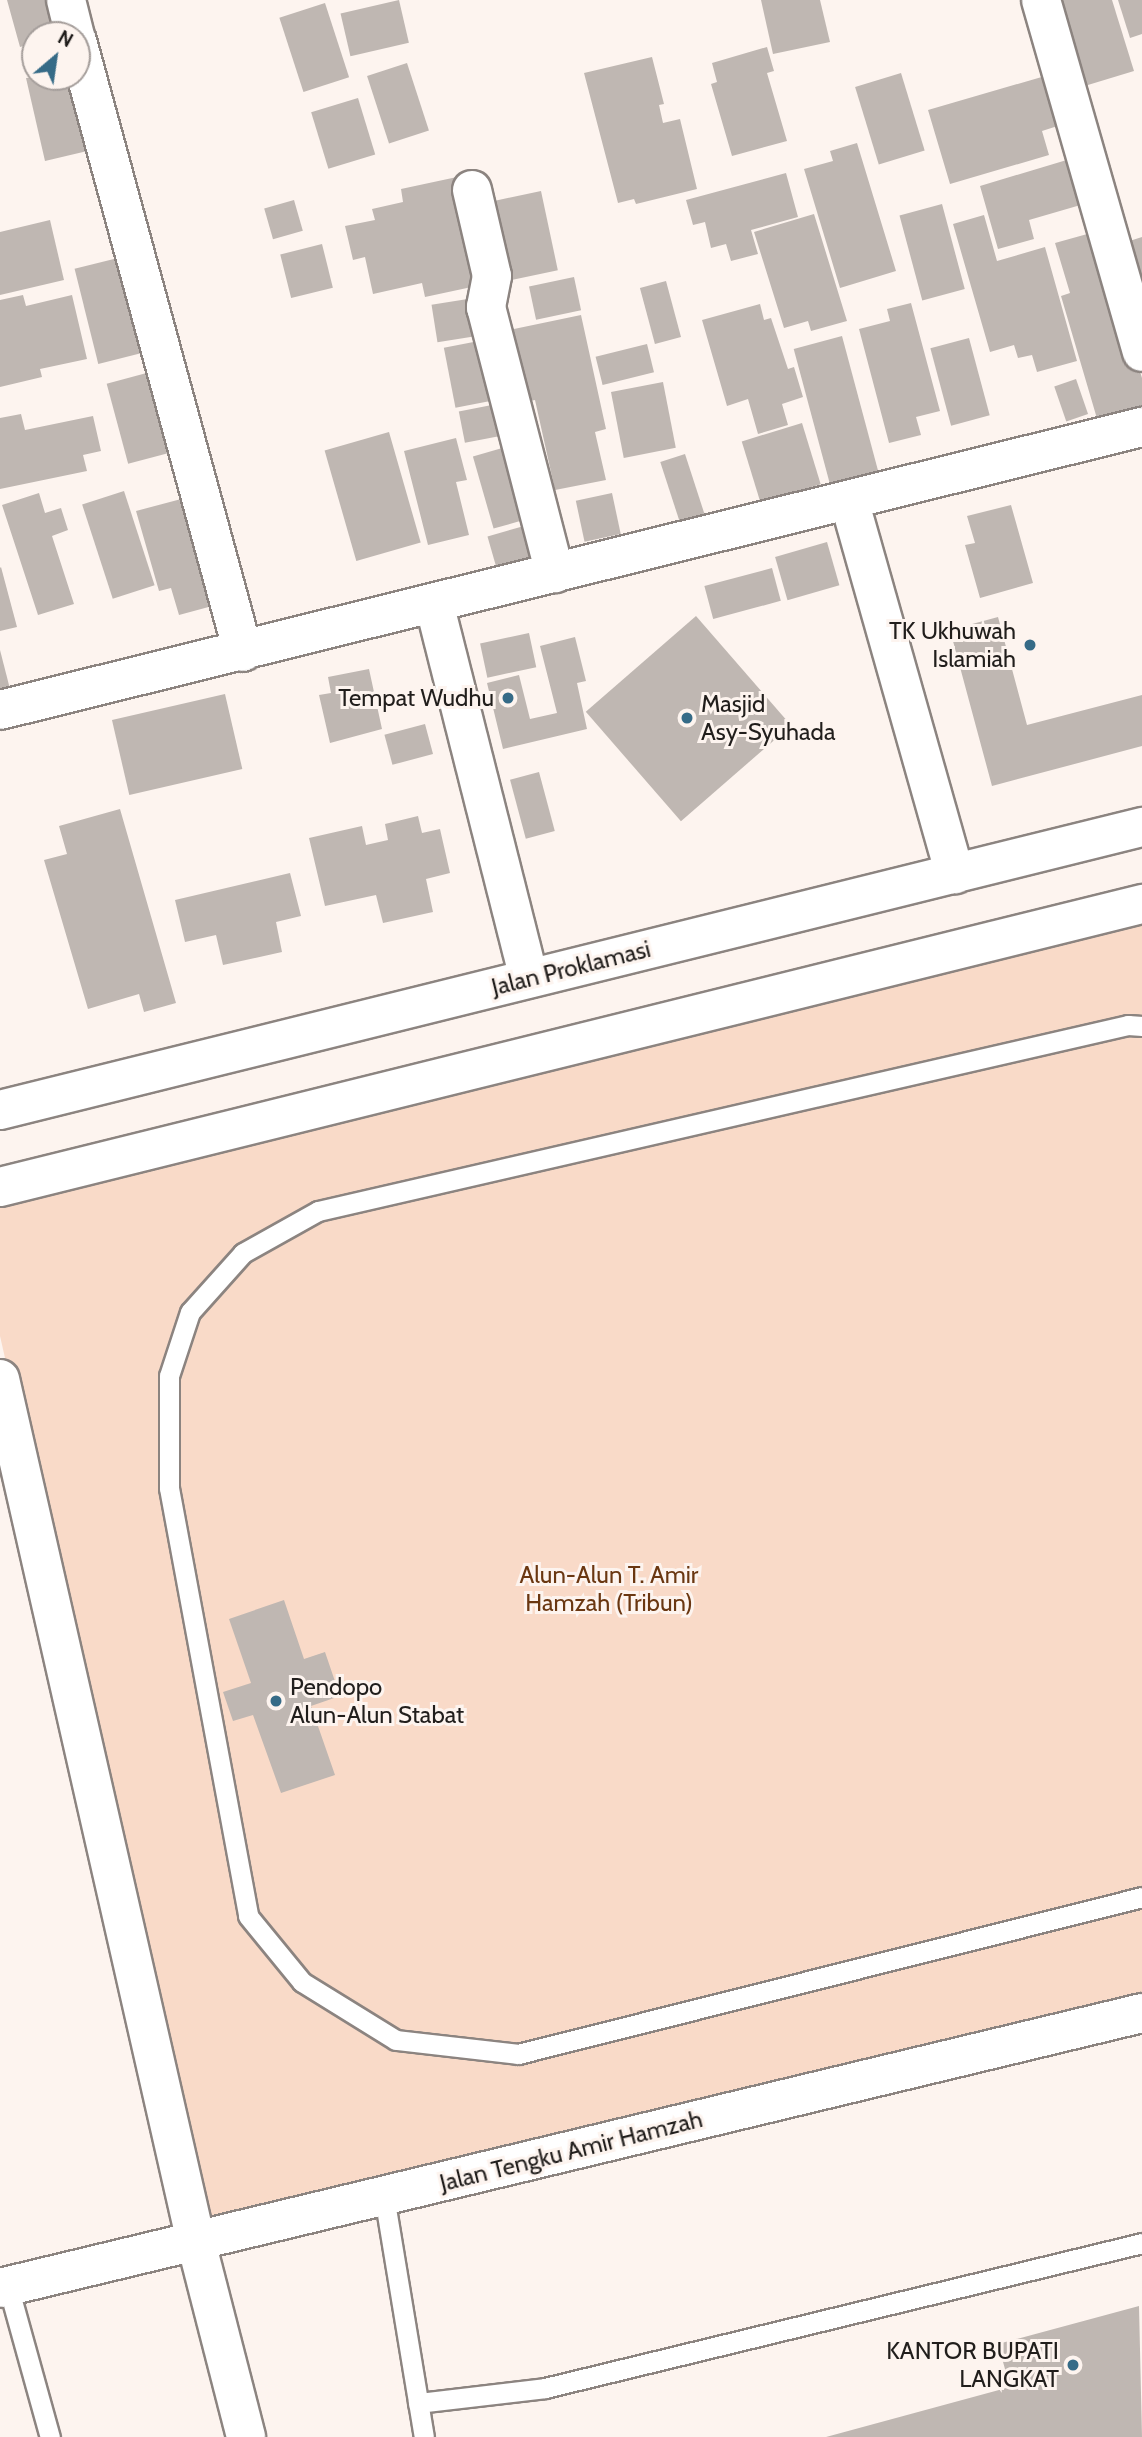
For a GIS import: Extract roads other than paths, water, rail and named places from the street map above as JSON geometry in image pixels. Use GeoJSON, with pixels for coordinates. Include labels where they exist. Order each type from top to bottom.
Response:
{"type":"FeatureCollection","features":[{"type":"Feature","properties":{"kind":"street"},"geometry":{"type":"LineString","coordinates":[[66,0],[71,21]]}},
{"type":"Feature","properties":{"kind":"street"},"geometry":{"type":"LineString","coordinates":[[1041,0],[1142,352]]}},
{"type":"Feature","properties":{"kind":"street"},"geometry":{"type":"LineString","coordinates":[[91,91],[243,652]]}},
{"type":"Feature","properties":{"kind":"street"},"geometry":{"type":"LineString","coordinates":[[472,190],[492,276],[486,307],[555,573]]}},
{"type":"Feature","properties":{"kind":"street"},"geometry":{"type":"LineString","coordinates":[[0,710],[243,652],[1142,427]]}},
{"type":"Feature","properties":{"kind":"street"},"geometry":{"type":"LineString","coordinates":[[849,500],[955,874]]}},
{"type":"Feature","properties":{"kind":"street"},"geometry":{"type":"LineString","coordinates":[[434,603],[530,978]]}},
{"type":"Feature","properties":{"kind":"street","name":"Jalan Proklamasi"},"geometry":{"type":"LineString","coordinates":[[0,1110],[1142,827]]}},
{"type":"Feature","properties":{"kind":"street"},"geometry":{"type":"LineString","coordinates":[[0,1187],[1142,904]]}},
{"type":"Feature","properties":{"kind":"street"},"geometry":{"type":"LineString","coordinates":[[0,1379],[196,2242],[246,2437]]}},
{"type":"Feature","properties":{"kind":"street","name":"Jalan Tengku Amir Hamzah"},"geometry":{"type":"LineString","coordinates":[[4,2287],[1142,2013]]}},
{"type":"Feature","properties":{"kind":"lane"},"geometry":{"type":"LineString","coordinates":[[1142,1026],[1128,1025],[318,1211],[243,1253],[190,1312],[169,1376],[169,1488],[248,1916],[302,1982],[396,2040],[518,2054],[1142,1897]]}},
{"type":"Feature","properties":{"kind":"lane"},"geometry":{"type":"LineString","coordinates":[[384,2196],[424,2437]]}},
{"type":"Feature","properties":{"kind":"lane"},"geometry":{"type":"LineString","coordinates":[[418,2403],[545,2388],[1142,2243]]}},
{"type":"Feature","properties":{"kind":"lane"},"geometry":{"type":"LineString","coordinates":[[4,2287],[50,2437]]}},
{"type":"Feature","properties":{"kind":"place","name":"TK Ukhuwah Islamiah"},"geometry":{"type":"Point","coordinates":[1030,645]}},
{"type":"Feature","properties":{"kind":"place","name":"Tempat Wudhu"},"geometry":{"type":"Point","coordinates":[508,698]}},
{"type":"Feature","properties":{"kind":"place","name":"Masjid Asy-Syuhada"},"geometry":{"type":"Point","coordinates":[687,718]}},
{"type":"Feature","properties":{"kind":"place","name":"Pendopo Alun-Alun Stabat"},"geometry":{"type":"Point","coordinates":[276,1701]}},
{"type":"Feature","properties":{"kind":"place","name":"KANTOR BUPATI LANGKAT"},"geometry":{"type":"Point","coordinates":[1073,2365]}},
{"type":"Feature","properties":{"kind":"park label","name":"Alun-Alun T. Amir Hamzah (Tribun)"},"geometry":{"type":"Point","coordinates":[609,1589]}}]}
